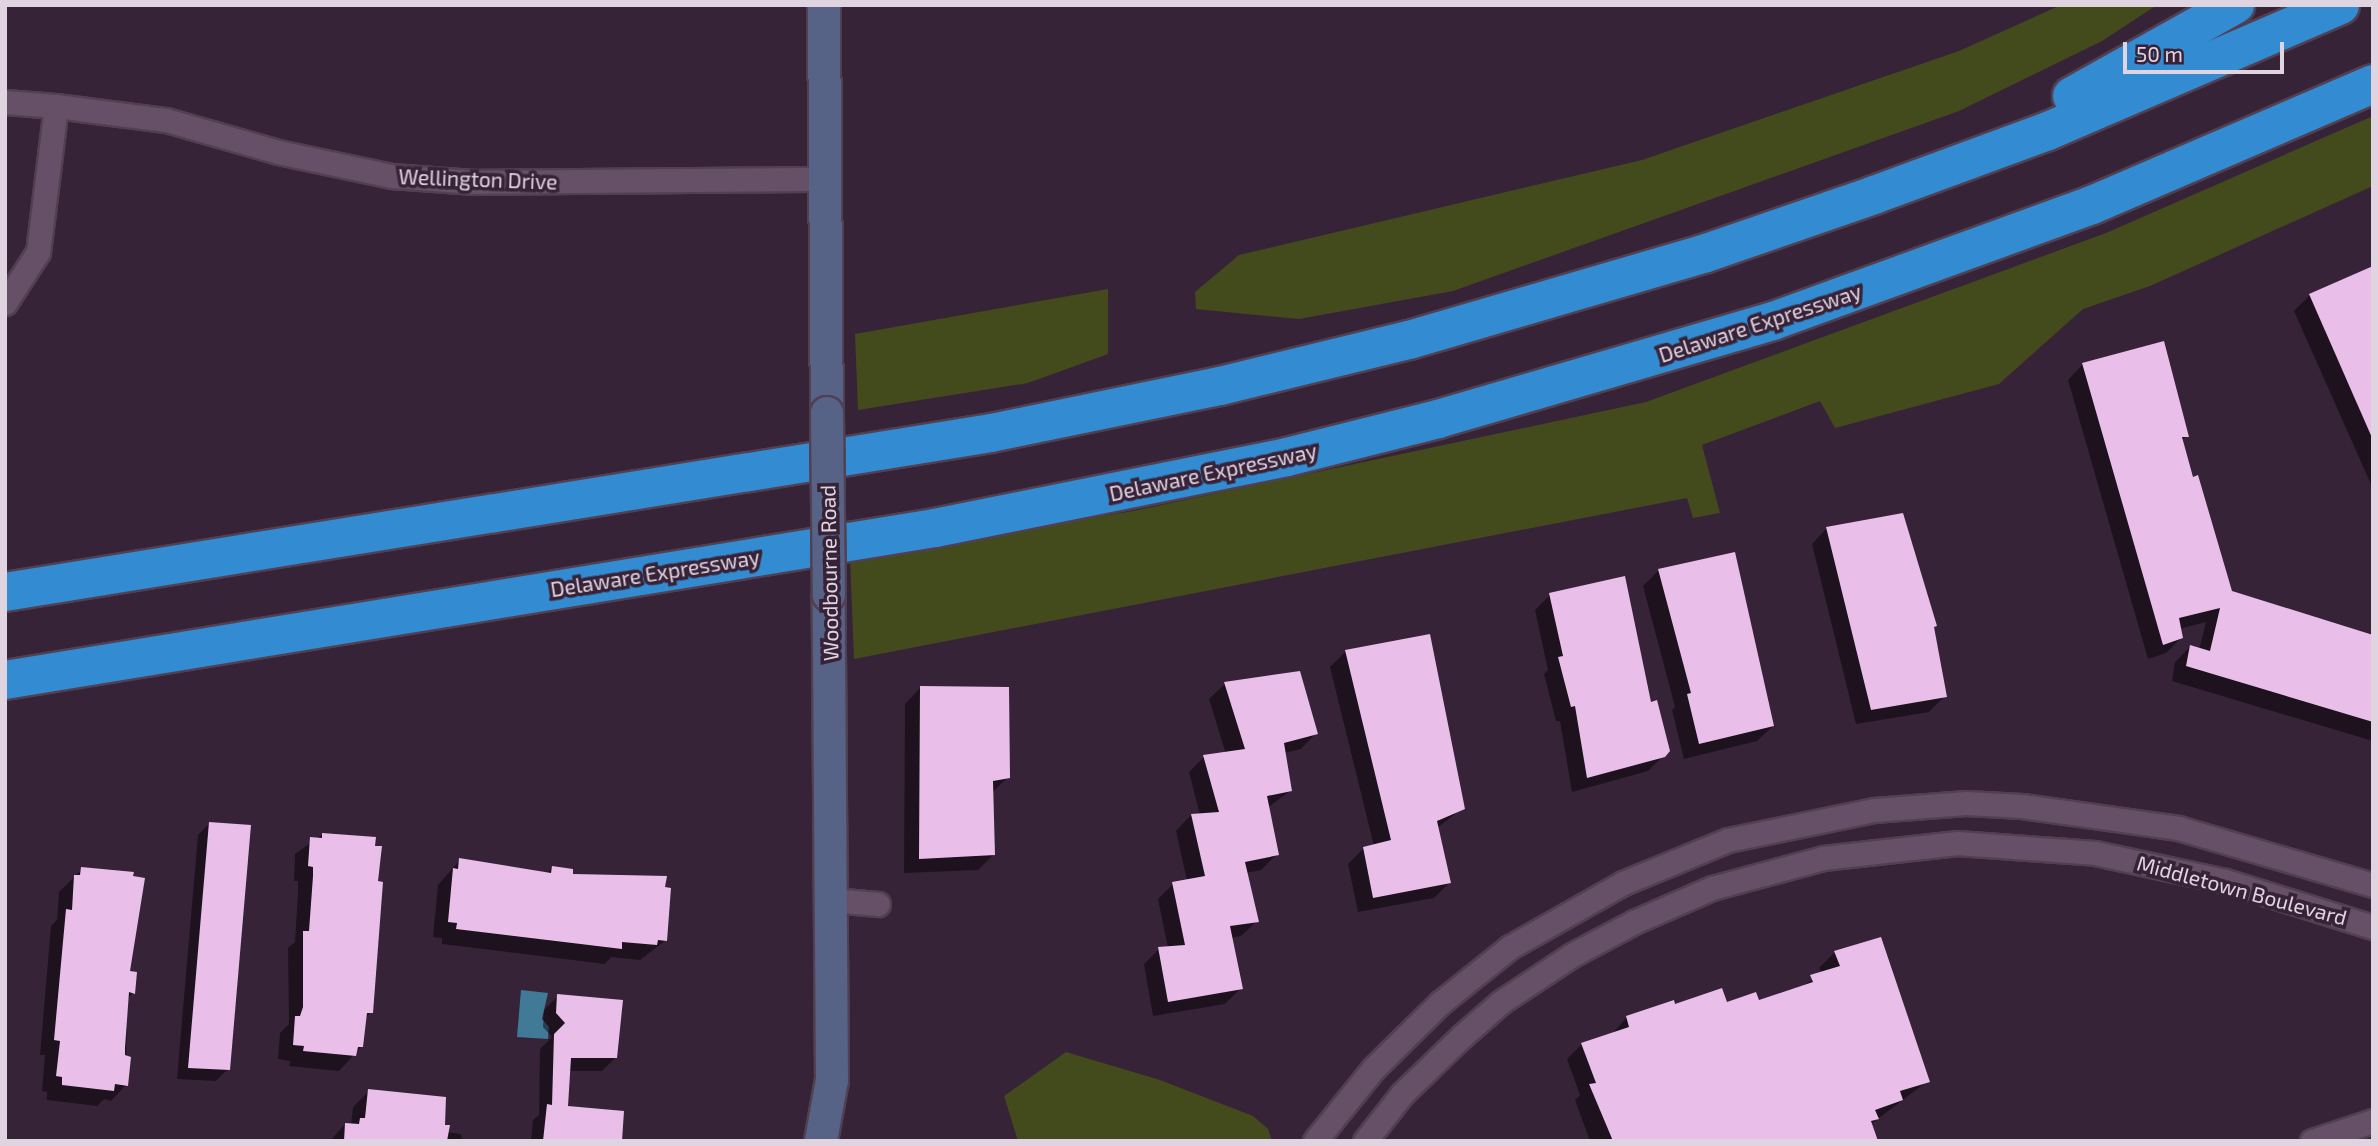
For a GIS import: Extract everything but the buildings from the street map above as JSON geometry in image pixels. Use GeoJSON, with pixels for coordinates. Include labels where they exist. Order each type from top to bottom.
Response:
{"type":"FeatureCollection","features":[{"type":"Feature","properties":{"kind":"highway"},"geometry":{"type":"LineString","coordinates":[[1874,195],[2106,79],[2235,5]]}},
{"type":"Feature","properties":{"kind":"highway"},"geometry":{"type":"LineString","coordinates":[[5,592],[991,433],[1117,409],[1409,340],[1559,299],[1874,195],[2060,126],[2340,5]]}},
{"type":"Feature","properties":{"kind":"highway","name":"Delaware Expressway"},"geometry":{"type":"LineString","coordinates":[[5,680],[935,528],[1325,448],[1625,366],[1927,268],[2228,150],[2373,84]]}},
{"type":"Feature","properties":{"kind":"main road","name":"Woodbourne Road"},"geometry":{"type":"LineString","coordinates":[[821,1141],[832,1080],[824,5]]}},
{"type":"Feature","properties":{"kind":"street","name":"Wellington Drive"},"geometry":{"type":"LineString","coordinates":[[5,102],[166,120],[291,155],[391,176],[474,183],[825,179]]}},
{"type":"Feature","properties":{"kind":"street"},"geometry":{"type":"LineString","coordinates":[[5,303],[38,252],[56,106]]}},
{"type":"Feature","properties":{"kind":"street","name":"Middletown Boulevard"},"geometry":{"type":"LineString","coordinates":[[1315,1141],[1383,1058],[1440,1003],[1510,947],[1623,883],[1728,840],[1874,810],[1966,803],[2022,806],[2178,828],[2373,886]]}},
{"type":"Feature","properties":{"kind":"street","name":"Middletown Boulevard"},"geometry":{"type":"LineString","coordinates":[[1365,1141],[1402,1094],[1462,1036],[1501,1003],[1572,955],[1634,922],[1712,888],[1823,858],[1957,843],[2095,853],[2225,881],[2373,927]]}},
{"type":"Feature","properties":{"kind":"street"},"geometry":{"type":"LineString","coordinates":[[832,900],[878,904]]}},
{"type":"Feature","properties":{"kind":"street"},"geometry":{"type":"LineString","coordinates":[[2312,1141],[2373,1121]]}},
{"type":"Feature","properties":{"kind":"green space"},"geometry":{"type":"Polygon","coordinates":[[[2061,5],[2157,5],[2102,41],[1959,111],[1453,291],[1299,319],[1196,309],[1195,292],[1239,255],[1642,160],[1959,51],[2061,5]]]}},
{"type":"Feature","properties":{"kind":"green space"},"geometry":{"type":"Polygon","coordinates":[[[2373,116],[2373,186],[2150,286],[2083,309],[1999,384],[1835,428],[1820,401],[1702,445],[1720,513],[1693,518],[1687,498],[854,659],[850,558],[1133,511],[1646,402],[2106,233],[2373,116]]]}},
{"type":"Feature","properties":{"kind":"green space"},"geometry":{"type":"Polygon","coordinates":[[[1108,289],[1108,354],[1028,383],[858,410],[855,334],[1108,289]]]}},
{"type":"Feature","properties":{"kind":"green space"},"geometry":{"type":"Polygon","coordinates":[[[1066,1052],[1160,1080],[1253,1116],[1268,1129],[1272,1141],[1018,1141],[1004,1096],[1066,1052]]]}},
{"type":"Feature","properties":{"kind":"water"},"geometry":{"type":"Polygon","coordinates":[[[521,990],[548,993],[542,1019],[549,1027],[548,1039],[517,1037],[521,990]]]}}]}
